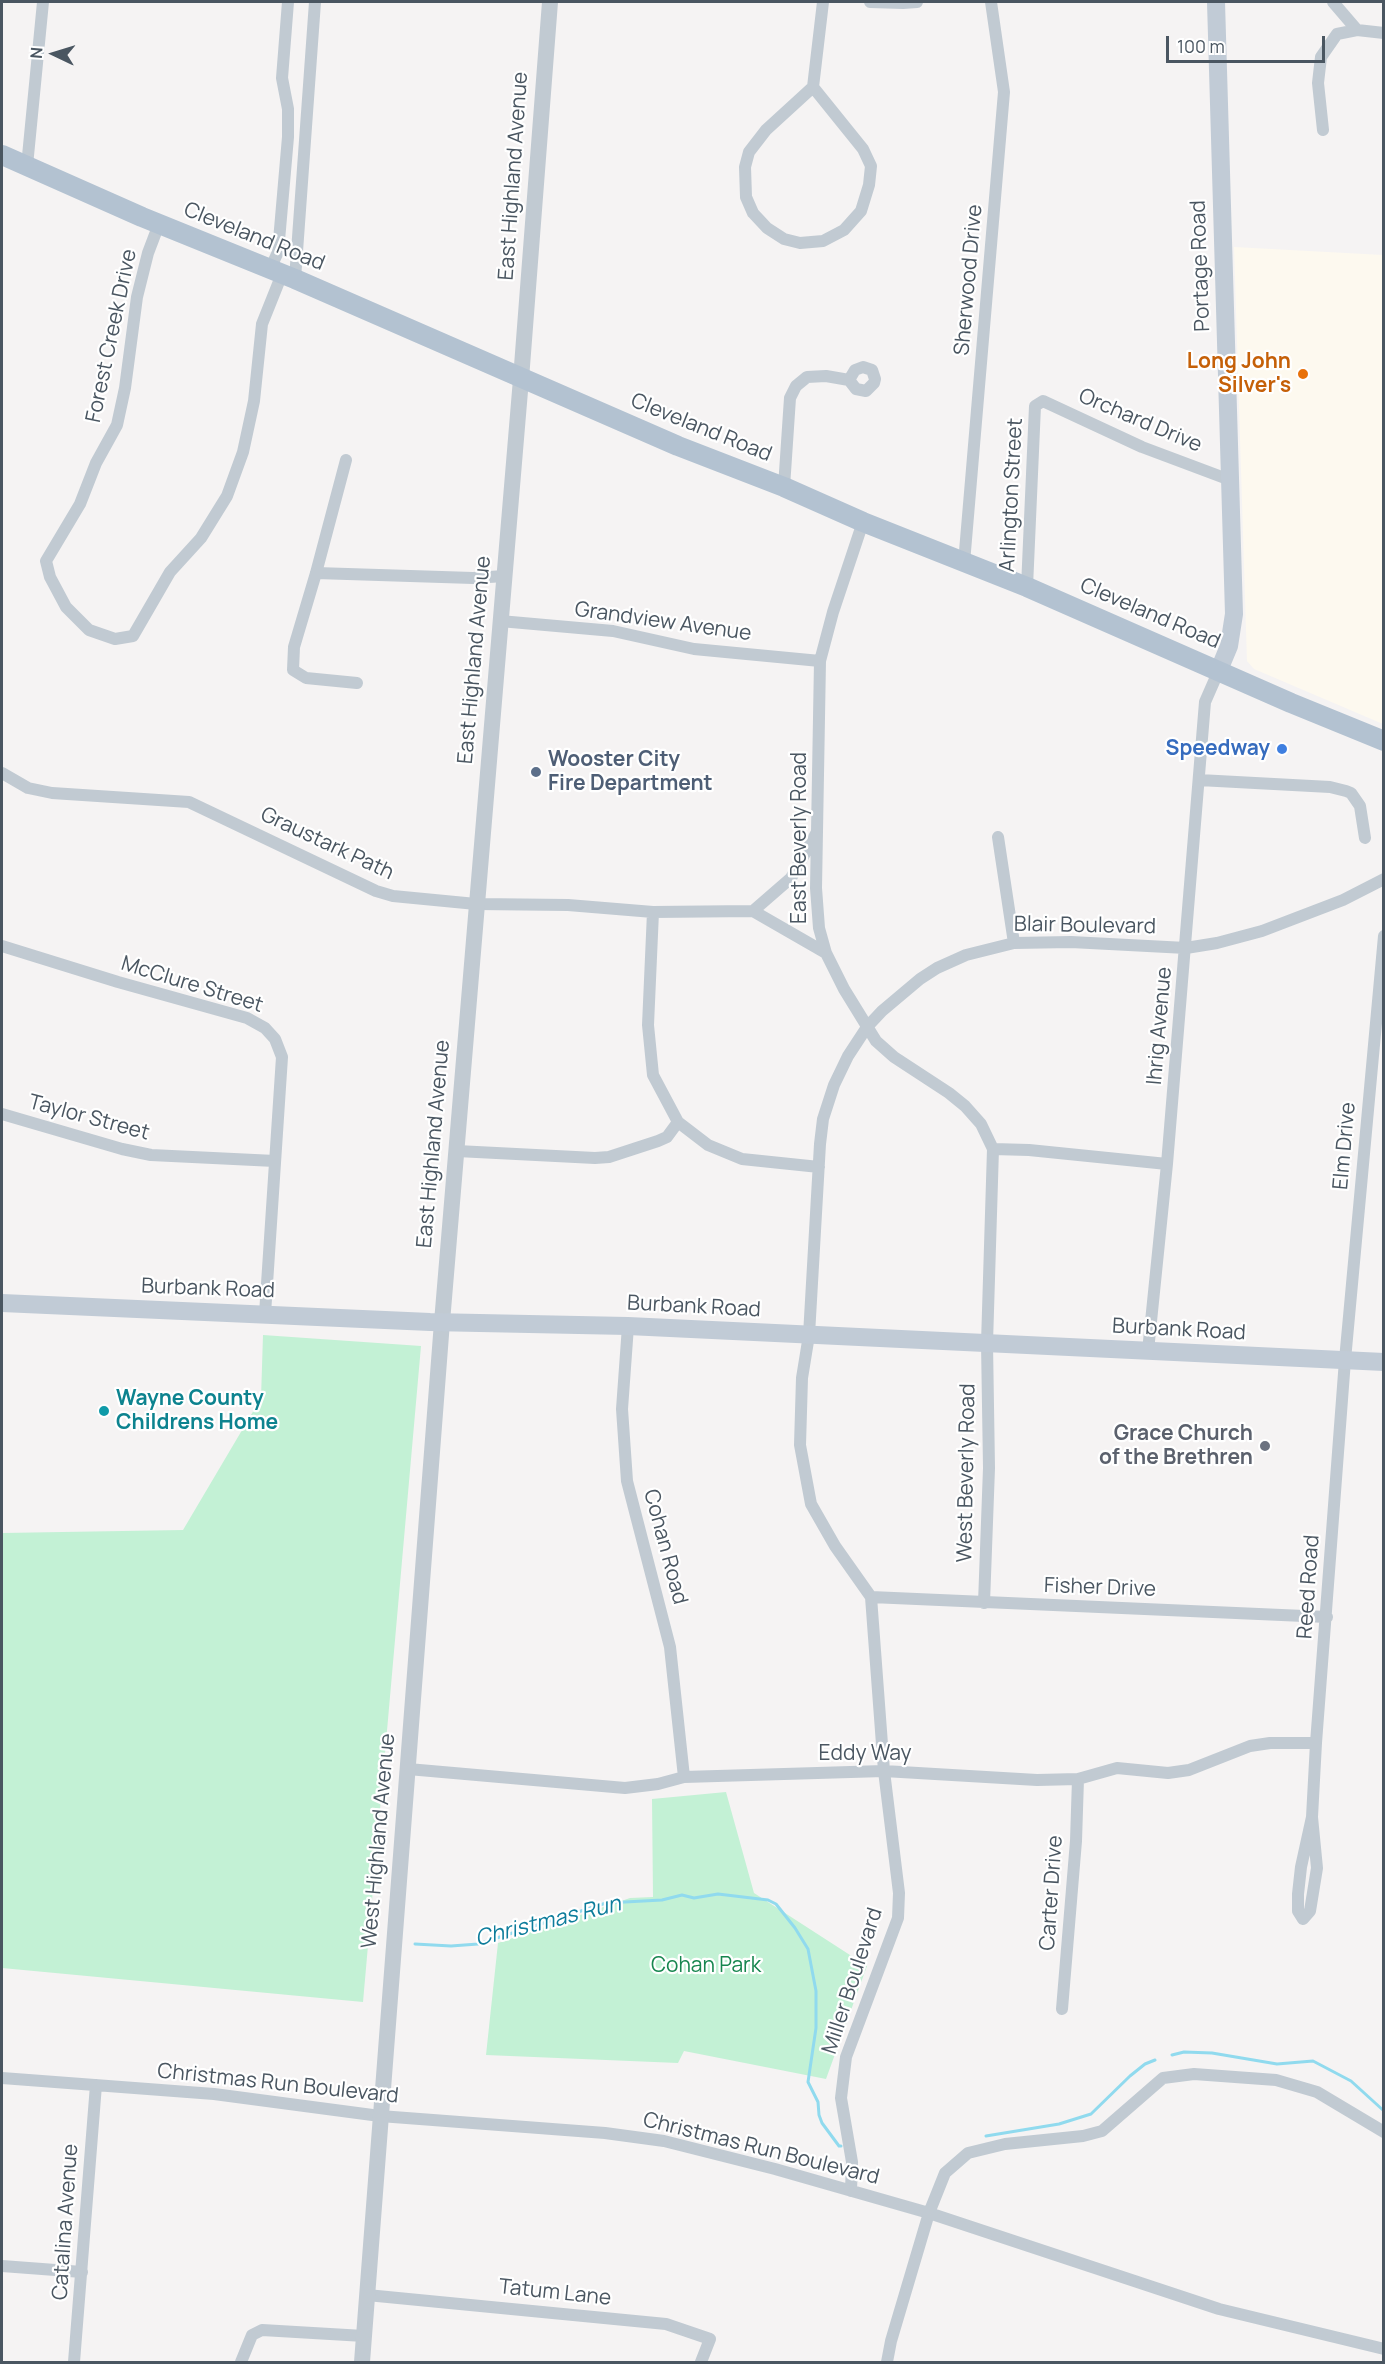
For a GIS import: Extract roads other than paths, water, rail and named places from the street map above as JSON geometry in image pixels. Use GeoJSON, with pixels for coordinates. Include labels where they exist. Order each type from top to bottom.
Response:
{"type":"FeatureCollection","features":[{"type":"Feature","properties":{"kind":"main road","name":"Portage Road"},"geometry":{"type":"LineString","coordinates":[[1216,2],[1234,614],[1229,646],[1219,670]]}},
{"type":"Feature","properties":{"kind":"main road","name":"Cleveland Road"},"geometry":{"type":"LineString","coordinates":[[2,155],[678,446],[1027,587],[1383,741]]}},
{"type":"Feature","properties":{"kind":"main road","name":"Burbank Road"},"geometry":{"type":"LineString","coordinates":[[2,1303],[442,1322],[628,1326],[1383,1362]]}},
{"type":"Feature","properties":{"kind":"street"},"geometry":{"type":"LineString","coordinates":[[27,165],[42,2]]}},
{"type":"Feature","properties":{"kind":"street"},"geometry":{"type":"LineString","coordinates":[[282,274],[278,252],[288,109],[282,78],[288,2]]}},
{"type":"Feature","properties":{"kind":"street"},"geometry":{"type":"LineString","coordinates":[[282,274],[302,174],[315,2]]}},
{"type":"Feature","properties":{"kind":"street","name":"East Highland Avenue"},"geometry":{"type":"LineString","coordinates":[[442,1322],[505,576],[550,2]]}},
{"type":"Feature","properties":{"kind":"street"},"geometry":{"type":"LineString","coordinates":[[813,87],[863,149],[871,166],[869,185],[861,211],[844,230],[823,241],[800,243],[784,239],[766,228],[753,213],[746,197],[745,167],[749,152],[766,130],[813,87],[824,2]]}},
{"type":"Feature","properties":{"kind":"street"},"geometry":{"type":"LineString","coordinates":[[870,2],[917,2]]}},
{"type":"Feature","properties":{"kind":"street","name":"Sherwood Drive"},"geometry":{"type":"LineString","coordinates":[[964,563],[1004,92],[991,2]]}},
{"type":"Feature","properties":{"kind":"street"},"geometry":{"type":"LineString","coordinates":[[1333,2],[1358,30]]}},
{"type":"Feature","properties":{"kind":"street"},"geometry":{"type":"LineString","coordinates":[[1323,130],[1318,83],[1321,57],[1337,34],[1358,30],[1383,33]]}},
{"type":"Feature","properties":{"kind":"street"},"geometry":{"type":"LineString","coordinates":[[284,173],[302,174]]}},
{"type":"Feature","properties":{"kind":"street","name":"Forest Creek Drive"},"geometry":{"type":"LineString","coordinates":[[159,224],[148,253],[137,297],[125,388],[117,425],[96,463],[80,504],[46,561],[50,577],[66,607],[88,630],[116,639],[133,636],[170,572],[201,538],[227,495],[243,452],[254,401],[262,324],[282,274]]}},
{"type":"Feature","properties":{"kind":"street"},"geometry":{"type":"LineString","coordinates":[[784,487],[790,399],[796,386],[807,377],[826,375],[849,380]]}},
{"type":"Feature","properties":{"kind":"street","name":"Orchard Drive"},"geometry":{"type":"LineString","coordinates":[[1035,405],[1044,402],[1142,447],[1230,480]]}},
{"type":"Feature","properties":{"kind":"street","name":"Arlington Street"},"geometry":{"type":"LineString","coordinates":[[1027,587],[1035,405]]}},
{"type":"Feature","properties":{"kind":"street"},"geometry":{"type":"LineString","coordinates":[[345,460],[294,647],[293,670],[306,678],[357,683]]}},
{"type":"Feature","properties":{"kind":"street","name":"East Beverly Road"},"geometry":{"type":"LineString","coordinates":[[863,522],[833,612],[820,661],[817,898],[819,928],[826,953],[876,1041],[894,1057],[950,1093],[965,1106],[981,1124],[993,1149],[987,1343]]}},
{"type":"Feature","properties":{"kind":"street"},"geometry":{"type":"LineString","coordinates":[[316,573],[473,578],[505,576]]}},
{"type":"Feature","properties":{"kind":"street","name":"Grandview Avenue"},"geometry":{"type":"LineString","coordinates":[[500,621],[613,631],[694,649],[820,661]]}},
{"type":"Feature","properties":{"kind":"street","name":"Ihrig Avenue"},"geometry":{"type":"LineString","coordinates":[[1148,1351],[1186,948],[1205,702],[1219,670]]}},
{"type":"Feature","properties":{"kind":"street","name":"Graustark Path"},"geometry":{"type":"LineString","coordinates":[[2,772],[28,788],[52,793],[189,802],[376,891],[393,896],[476,904],[568,905],[653,912],[753,911]]}},
{"type":"Feature","properties":{"kind":"street"},"geometry":{"type":"LineString","coordinates":[[1199,780],[1346,791],[1351,793],[1360,806],[1365,838]]}},
{"type":"Feature","properties":{"kind":"street"},"geometry":{"type":"LineString","coordinates":[[818,831],[791,878],[753,911],[826,953]]}},
{"type":"Feature","properties":{"kind":"street"},"geometry":{"type":"LineString","coordinates":[[998,837],[1014,943]]}},
{"type":"Feature","properties":{"kind":"street","name":"Blair Boulevard"},"geometry":{"type":"LineString","coordinates":[[809,1335],[823,1119],[834,1084],[848,1056],[867,1027],[902,991],[937,968],[966,955],[1014,943],[1071,942],[1186,948],[1217,943],[1262,931],[1343,900],[1383,879]]}},
{"type":"Feature","properties":{"kind":"street"},"geometry":{"type":"LineString","coordinates":[[653,912],[648,1025],[653,1075],[678,1122],[708,1145],[742,1159],[819,1167]]}},
{"type":"Feature","properties":{"kind":"street","name":"Elm Drive"},"geometry":{"type":"LineString","coordinates":[[1345,1360],[1383,936]]}},
{"type":"Feature","properties":{"kind":"street","name":"McClure Street"},"geometry":{"type":"LineString","coordinates":[[2,946],[118,982],[247,1018],[266,1028],[275,1039],[282,1057],[265,1314]]}},
{"type":"Feature","properties":{"kind":"street","name":"Taylor Street"},"geometry":{"type":"LineString","coordinates":[[2,1114],[122,1149],[151,1155],[275,1161]]}},
{"type":"Feature","properties":{"kind":"street"},"geometry":{"type":"LineString","coordinates":[[457,1150],[567,1157],[609,1157],[667,1137],[678,1122]]}},
{"type":"Feature","properties":{"kind":"street"},"geometry":{"type":"LineString","coordinates":[[993,1149],[1029,1150],[1167,1164]]}},
{"type":"Feature","properties":{"kind":"street","name":"West Highland Avenue"},"geometry":{"type":"LineString","coordinates":[[362,2362],[442,1322]]}},
{"type":"Feature","properties":{"kind":"street","name":"Cohan Road"},"geometry":{"type":"LineString","coordinates":[[628,1326],[622,1409],[627,1481],[670,1647],[684,1778]]}},
{"type":"Feature","properties":{"kind":"street"},"geometry":{"type":"LineString","coordinates":[[809,1335],[802,1378],[800,1445],[811,1504],[835,1545],[871,1597]]}},
{"type":"Feature","properties":{"kind":"street","name":"West Beverly Road"},"geometry":{"type":"LineString","coordinates":[[984,1603],[989,1468],[987,1343]]}},
{"type":"Feature","properties":{"kind":"street","name":"Reed Road"},"geometry":{"type":"LineString","coordinates":[[1312,1817],[1317,1868],[1310,1911],[1303,1919],[1298,1911],[1298,1894],[1312,1817],[1345,1360]]}},
{"type":"Feature","properties":{"kind":"street","name":"Fisher Drive"},"geometry":{"type":"LineString","coordinates":[[871,1597],[1327,1617]]}},
{"type":"Feature","properties":{"kind":"street","name":"Miller Boulevard"},"geometry":{"type":"LineString","coordinates":[[851,2191],[852,2162],[842,2098],[846,2057],[898,1918],[899,1893],[884,1771],[871,1597]]}},
{"type":"Feature","properties":{"kind":"street","name":"Eddy Way"},"geometry":{"type":"LineString","coordinates":[[408,1769],[625,1788],[684,1778],[884,1771],[1037,1780],[1078,1779],[1117,1768],[1168,1773],[1189,1770],[1250,1746],[1270,1743],[1316,1743]]}},
{"type":"Feature","properties":{"kind":"street","name":"Carter Drive"},"geometry":{"type":"LineString","coordinates":[[1062,2009],[1076,1841],[1078,1779]]}},
{"type":"Feature","properties":{"kind":"street"},"geometry":{"type":"LineString","coordinates":[[887,2362],[928,2213],[945,2173],[968,2153],[1005,2144],[1083,2136],[1102,2131],[1163,2079],[1194,2074],[1276,2080],[1317,2092],[1383,2132]]}},
{"type":"Feature","properties":{"kind":"street","name":"Christmas Run Boulevard"},"geometry":{"type":"LineString","coordinates":[[2,2078],[214,2094],[380,2116],[605,2133],[664,2141],[928,2213],[1218,2309],[1383,2349]]}},
{"type":"Feature","properties":{"kind":"street","name":"Catalina Avenue"},"geometry":{"type":"LineString","coordinates":[[74,2362],[96,2085]]}},
{"type":"Feature","properties":{"kind":"street"},"geometry":{"type":"LineString","coordinates":[[2,2266],[82,2272]]}},
{"type":"Feature","properties":{"kind":"street","name":"Tatum Lane"},"geometry":{"type":"LineString","coordinates":[[367,2295],[666,2324],[710,2339],[701,2362]]}},
{"type":"Feature","properties":{"kind":"street"},"geometry":{"type":"LineString","coordinates":[[241,2362],[252,2335],[262,2330],[364,2336]]}},
{"type":"Feature","properties":{"kind":"waterway","name":"Christmas Run"},"geometry":{"type":"LineString","coordinates":[[415,1944],[451,1946],[478,1944],[606,1903],[662,1900],[682,1895],[694,1898],[718,1894],[768,1900],[776,1904],[808,1949],[816,1991],[816,2028],[808,2082],[818,2102],[822,2123],[841,2146]]}},
{"type":"Feature","properties":{"kind":"waterway"},"geometry":{"type":"LineString","coordinates":[[1172,2055],[1184,2052],[1212,2053],[1277,2064],[1313,2061],[1351,2081],[1384,2111]]}},
{"type":"Feature","properties":{"kind":"waterway"},"geometry":{"type":"LineString","coordinates":[[986,2136],[1059,2124],[1091,2114],[1130,2076],[1145,2064],[1155,2060]]}},
{"type":"Feature","properties":{"kind":"place","name":"Long John Silver's"},"geometry":{"type":"Point","coordinates":[1303,374]}},
{"type":"Feature","properties":{"kind":"place","name":"Speedway"},"geometry":{"type":"Point","coordinates":[1282,749]}},
{"type":"Feature","properties":{"kind":"place","name":"Wooster City Fire Department"},"geometry":{"type":"Point","coordinates":[536,772]}},
{"type":"Feature","properties":{"kind":"place","name":"Wayne County Childrens Home"},"geometry":{"type":"Point","coordinates":[104,1411]}},
{"type":"Feature","properties":{"kind":"place","name":"Grace Church of the Brethren"},"geometry":{"type":"Point","coordinates":[1265,1446]}},
{"type":"Feature","properties":{"kind":"park label","name":"Cohan Park"},"geometry":{"type":"Point","coordinates":[706,1966]}}]}
